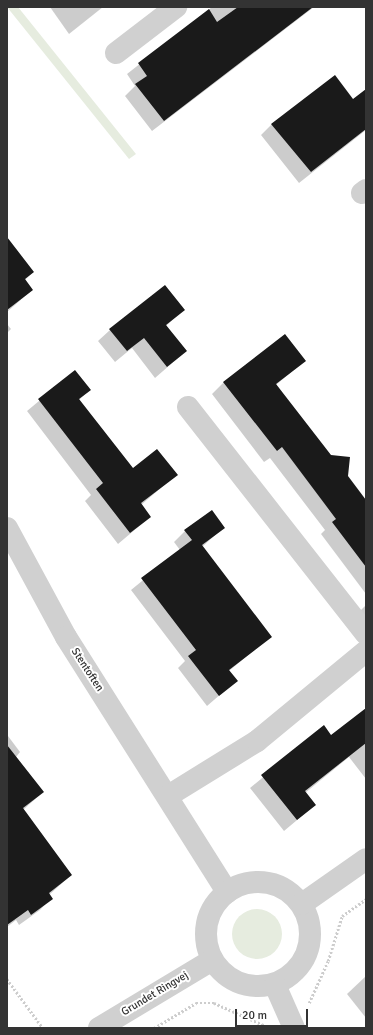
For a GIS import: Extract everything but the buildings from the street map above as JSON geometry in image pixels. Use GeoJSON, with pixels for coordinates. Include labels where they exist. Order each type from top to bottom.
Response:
{"type":"FeatureCollection","features":[{"type":"Feature","properties":{"kind":"street"},"geometry":{"type":"LineString","coordinates":[[116,53],[176,7]]}},
{"type":"Feature","properties":{"kind":"street"},"geometry":{"type":"LineString","coordinates":[[188,407],[366,634]]}},
{"type":"Feature","properties":{"kind":"street","name":"Stentoften"},"geometry":{"type":"LineString","coordinates":[[9,538],[66,637],[168,796],[227,892]]}},
{"type":"Feature","properties":{"kind":"street"},"geometry":{"type":"LineString","coordinates":[[168,796],[257,741],[366,651]]}},
{"type":"Feature","properties":{"kind":"street"},"geometry":{"type":"LineString","coordinates":[[302,904],[366,859]]}},
{"type":"Feature","properties":{"kind":"street"},"geometry":{"type":"LineString","coordinates":[[255,882],[273,883],[292,894],[302,904],[311,927],[308,953],[297,970],[275,985],[255,987],[236,982],[224,975],[212,960],[206,938],[207,923],[215,904],[227,892],[242,884],[255,882]]}},
{"type":"Feature","properties":{"kind":"street","name":"Grundet Ringvej"},"geometry":{"type":"LineString","coordinates":[[99,1028],[212,960]]}},
{"type":"Feature","properties":{"kind":"street"},"geometry":{"type":"LineString","coordinates":[[275,985],[294,1028]]}},
{"type":"Feature","properties":{"kind":"path"},"geometry":{"type":"LineString","coordinates":[[7,979],[43,1028]]}},
{"type":"Feature","properties":{"kind":"shaded area"},"geometry":{"type":"Polygon","coordinates":[[[7,7],[18,7],[136,154],[129,159],[7,7]]]}},
{"type":"Feature","properties":{"kind":"shaded area"},"geometry":{"type":"Polygon","coordinates":[[[252,909],[262,909],[275,916],[282,929],[282,939],[275,952],[262,959],[252,959],[243,955],[236,948],[232,939],[232,929],[236,920],[243,913],[252,909]]]}}]}
